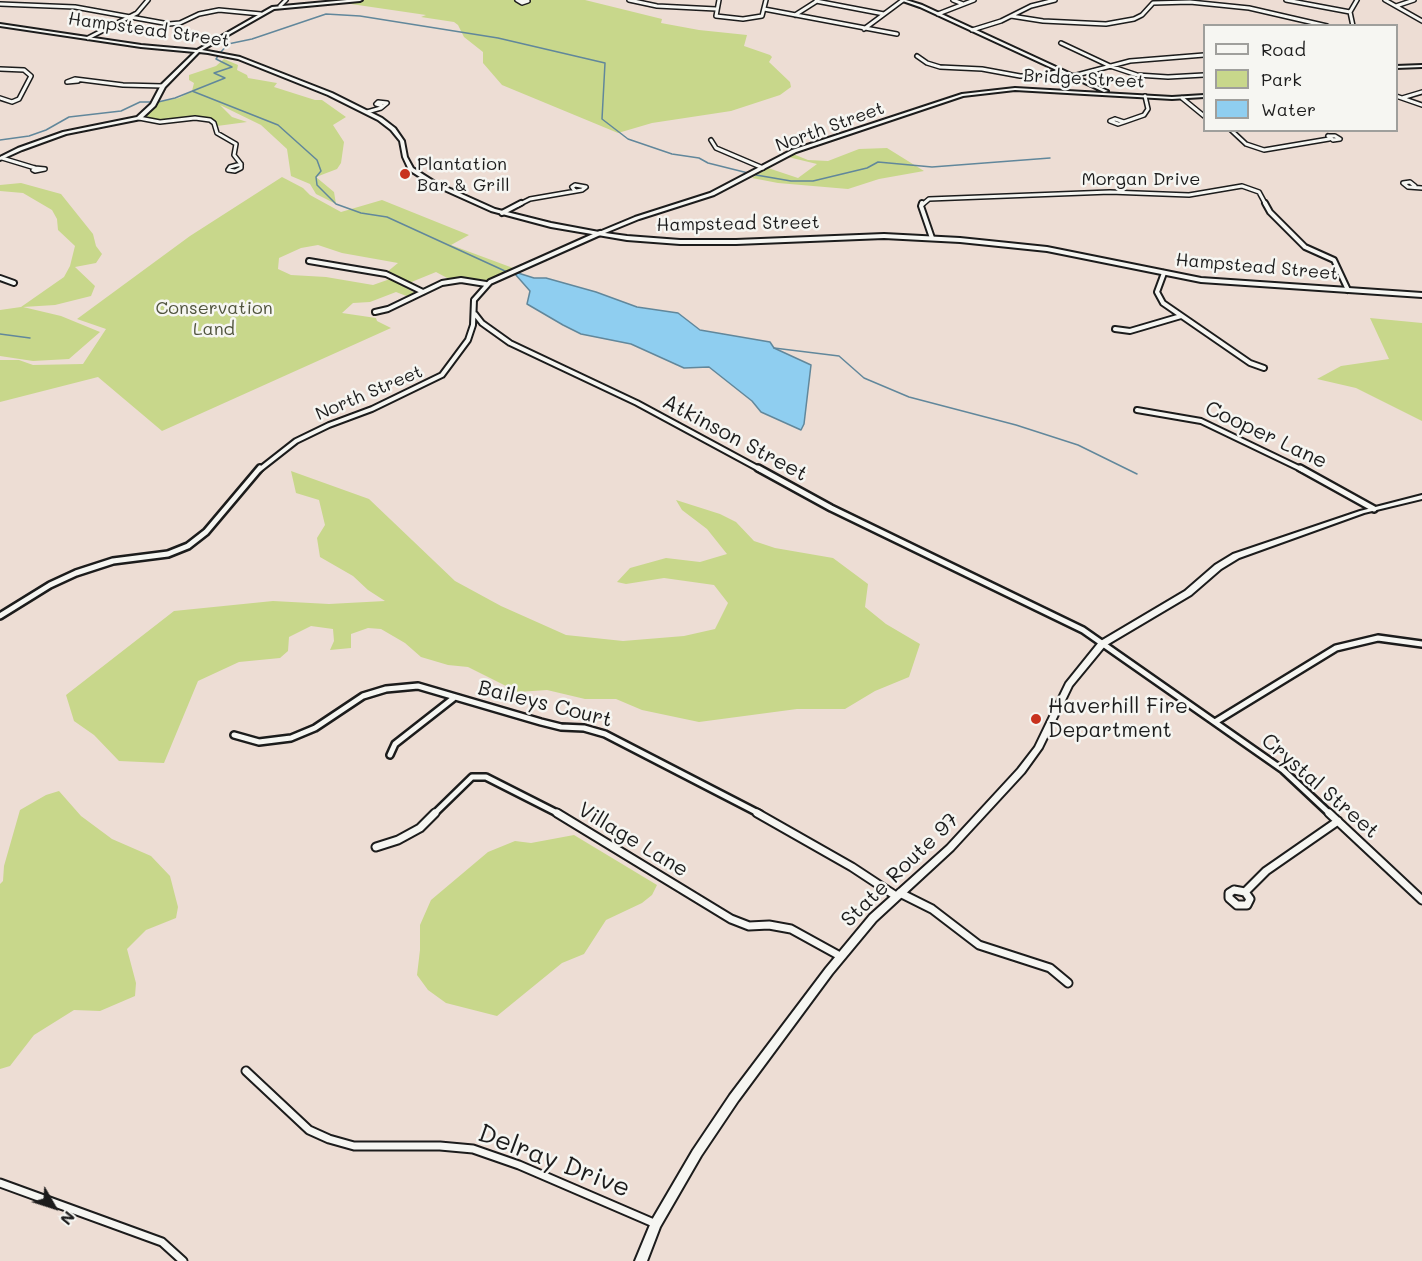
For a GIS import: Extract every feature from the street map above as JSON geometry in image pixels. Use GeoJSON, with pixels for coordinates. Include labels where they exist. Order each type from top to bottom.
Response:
{"type":"FeatureCollection","features":[{"type":"Feature","properties":{"kind":"main road"},"geometry":{"type":"LineString","coordinates":[[1,159],[70,132],[139,118],[153,105],[163,86],[198,51],[261,14],[280,6],[360,0]]}},
{"type":"Feature","properties":{"kind":"main road"},"geometry":{"type":"LineString","coordinates":[[902,0],[938,14],[1113,94]]}},
{"type":"Feature","properties":{"kind":"main road","name":"Hampstead Street"},"geometry":{"type":"LineString","coordinates":[[0,25],[147,47],[198,51],[242,60],[330,94],[387,124],[398,135],[408,162],[417,174],[458,196],[502,213],[600,233],[680,242],[884,236],[932,238],[1047,249],[1214,281],[1422,295]]}},
{"type":"Feature","properties":{"kind":"main road"},"geometry":{"type":"LineString","coordinates":[[1398,67],[1422,66]]}},
{"type":"Feature","properties":{"kind":"main road","name":"Bridge Street"},"geometry":{"type":"LineString","coordinates":[[962,95],[1015,89],[1182,98],[1203,96]]}},
{"type":"Feature","properties":{"kind":"main road","name":"North Street"},"geometry":{"type":"LineString","coordinates":[[600,233],[630,220],[712,194],[794,151],[962,95]]}},
{"type":"Feature","properties":{"kind":"main road","name":"State Route 97"},"geometry":{"type":"LineString","coordinates":[[641,1261],[656,1224],[726,1109],[840,956],[898,894],[950,848],[1021,771],[1038,748],[1069,685],[1102,644],[1188,593],[1218,567],[1236,556],[1374,508],[1422,497]]}},
{"type":"Feature","properties":{"kind":"street"},"geometry":{"type":"LineString","coordinates":[[88,38],[128,18],[139,11],[148,0]]}},
{"type":"Feature","properties":{"kind":"street"},"geometry":{"type":"LineString","coordinates":[[280,6],[286,0]]}},
{"type":"Feature","properties":{"kind":"street"},"geometry":{"type":"LineString","coordinates":[[629,0],[657,6],[716,9]]}},
{"type":"Feature","properties":{"kind":"street"},"geometry":{"type":"LineString","coordinates":[[719,0],[716,9],[718,16],[755,19],[762,16],[766,0]]}},
{"type":"Feature","properties":{"kind":"street"},"geometry":{"type":"LineString","coordinates":[[864,28],[902,0]]}},
{"type":"Feature","properties":{"kind":"street"},"geometry":{"type":"LineString","coordinates":[[953,0],[963,4]]}},
{"type":"Feature","properties":{"kind":"street"},"geometry":{"type":"LineString","coordinates":[[938,14],[974,0]]}},
{"type":"Feature","properties":{"kind":"street"},"geometry":{"type":"LineString","coordinates":[[972,30],[1027,8],[1055,0]]}},
{"type":"Feature","properties":{"kind":"street"},"geometry":{"type":"LineString","coordinates":[[1286,0],[1350,12]]}},
{"type":"Feature","properties":{"kind":"street"},"geometry":{"type":"LineString","coordinates":[[1310,4],[1312,0]]}},
{"type":"Feature","properties":{"kind":"street"},"geometry":{"type":"LineString","coordinates":[[1353,24],[1350,12],[1357,0]]}},
{"type":"Feature","properties":{"kind":"street"},"geometry":{"type":"LineString","coordinates":[[1385,0],[1422,21]]}},
{"type":"Feature","properties":{"kind":"street"},"geometry":{"type":"LineString","coordinates":[[1396,6],[1414,0]]}},
{"type":"Feature","properties":{"kind":"street"},"geometry":{"type":"LineString","coordinates":[[795,15],[817,1],[884,14]]}},
{"type":"Feature","properties":{"kind":"street"},"geometry":{"type":"LineString","coordinates":[[1011,16],[1037,20],[1106,24],[1134,19],[1142,15],[1153,3],[1190,1],[1249,8],[1318,24]]}},
{"type":"Feature","properties":{"kind":"street"},"geometry":{"type":"LineString","coordinates":[[0,4],[75,7],[128,18],[174,24],[199,14],[219,10],[261,14]]}},
{"type":"Feature","properties":{"kind":"street"},"geometry":{"type":"LineString","coordinates":[[764,9],[897,34]]}},
{"type":"Feature","properties":{"kind":"street"},"geometry":{"type":"LineString","coordinates":[[1061,44],[1110,66],[1144,76],[1203,75]]}},
{"type":"Feature","properties":{"kind":"street"},"geometry":{"type":"LineString","coordinates":[[1073,76],[1140,59],[1203,55]]}},
{"type":"Feature","properties":{"kind":"street"},"geometry":{"type":"LineString","coordinates":[[917,56],[927,63],[940,67],[982,69],[1020,76],[1038,76],[1061,71]]}},
{"type":"Feature","properties":{"kind":"street"},"geometry":{"type":"LineString","coordinates":[[0,69],[24,70],[31,75],[23,95],[12,102],[0,98]]}},
{"type":"Feature","properties":{"kind":"street"},"geometry":{"type":"LineString","coordinates":[[78,81],[163,86]]}},
{"type":"Feature","properties":{"kind":"street"},"geometry":{"type":"LineString","coordinates":[[1402,98],[1422,92]]}},
{"type":"Feature","properties":{"kind":"street"},"geometry":{"type":"LineString","coordinates":[[1124,122],[1145,114],[1148,109],[1145,96]]}},
{"type":"Feature","properties":{"kind":"street"},"geometry":{"type":"LineString","coordinates":[[1398,97],[1422,105]]}},
{"type":"Feature","properties":{"kind":"street"},"geometry":{"type":"LineString","coordinates":[[1182,98],[1203,115]]}},
{"type":"Feature","properties":{"kind":"street"},"geometry":{"type":"LineString","coordinates":[[367,112],[383,106]]}},
{"type":"Feature","properties":{"kind":"street"},"geometry":{"type":"LineString","coordinates":[[139,118],[160,122],[195,118],[210,120],[214,123],[217,133],[235,142],[234,155],[241,164]]}},
{"type":"Feature","properties":{"kind":"street"},"geometry":{"type":"LineString","coordinates":[[1233,132],[1246,144],[1264,150],[1329,139]]}},
{"type":"Feature","properties":{"kind":"street"},"geometry":{"type":"LineString","coordinates":[[711,140],[716,148],[763,168]]}},
{"type":"Feature","properties":{"kind":"street"},"geometry":{"type":"LineString","coordinates":[[1,159],[35,168]]}},
{"type":"Feature","properties":{"kind":"street"},"geometry":{"type":"LineString","coordinates":[[1415,186],[1422,188]]}},
{"type":"Feature","properties":{"kind":"street","name":"Morgan Drive"},"geometry":{"type":"LineString","coordinates":[[932,238],[921,206],[928,199],[1118,192],[1193,195],[1245,187],[1259,192],[1269,213],[1305,247],[1334,260],[1348,290]]}},
{"type":"Feature","properties":{"kind":"street"},"geometry":{"type":"LineString","coordinates":[[502,213],[534,198],[574,191]]}},
{"type":"Feature","properties":{"kind":"street","name":"North Street"},"geometry":{"type":"LineString","coordinates":[[0,616],[50,585],[76,573],[113,561],[168,554],[188,546],[206,532],[263,465],[296,441],[329,424],[372,409],[442,375],[468,340],[475,315],[474,300],[486,284],[499,276],[600,233]]}},
{"type":"Feature","properties":{"kind":"street"},"geometry":{"type":"LineString","coordinates":[[309,261],[386,274],[423,292]]}},
{"type":"Feature","properties":{"kind":"street"},"geometry":{"type":"LineString","coordinates":[[1164,273],[1157,288],[1159,298],[1181,316],[1250,363],[1264,368]]}},
{"type":"Feature","properties":{"kind":"street"},"geometry":{"type":"LineString","coordinates":[[1,279],[14,283]]}},
{"type":"Feature","properties":{"kind":"street"},"geometry":{"type":"LineString","coordinates":[[375,312],[388,309],[453,280],[469,280],[486,284]]}},
{"type":"Feature","properties":{"kind":"street","name":"Atkinson Street"},"geometry":{"type":"LineString","coordinates":[[475,315],[482,323],[510,343],[592,381],[831,508],[1083,630],[1102,644]]}},
{"type":"Feature","properties":{"kind":"street"},"geometry":{"type":"LineString","coordinates":[[1115,329],[1130,331],[1181,316]]}},
{"type":"Feature","properties":{"kind":"street","name":"Cooper Lane"},"geometry":{"type":"LineString","coordinates":[[1137,410],[1201,421],[1283,459],[1374,508]]}},
{"type":"Feature","properties":{"kind":"street"},"geometry":{"type":"LineString","coordinates":[[1215,722],[1336,648],[1368,639],[1422,644]]}},
{"type":"Feature","properties":{"kind":"street","name":"Crystal Street"},"geometry":{"type":"LineString","coordinates":[[1102,644],[1283,770],[1422,900]]}},
{"type":"Feature","properties":{"kind":"street","name":"Baileys Court"},"geometry":{"type":"LineString","coordinates":[[234,735],[259,742],[291,738],[315,729],[363,696],[392,687],[418,686],[541,722],[561,727],[584,728],[610,736],[767,818],[898,894],[932,909],[979,945],[1050,968],[1068,983]]}},
{"type":"Feature","properties":{"kind":"street"},"geometry":{"type":"LineString","coordinates":[[390,755],[394,744],[455,698]]}},
{"type":"Feature","properties":{"kind":"street","name":"Village Lane"},"geometry":{"type":"LineString","coordinates":[[376,847],[398,840],[420,828],[466,782],[472,777],[479,776],[520,792],[554,811],[731,919],[749,926],[769,925]]}},
{"type":"Feature","properties":{"kind":"street"},"geometry":{"type":"LineString","coordinates":[[1245,892],[1273,865],[1338,821]]}},
{"type":"Feature","properties":{"kind":"street"},"geometry":{"type":"LineString","coordinates":[[769,925],[795,931],[840,956]]}},
{"type":"Feature","properties":{"kind":"street","name":"Delray Drive"},"geometry":{"type":"LineString","coordinates":[[246,1071],[309,1130],[328,1139],[354,1146],[440,1146],[472,1149],[519,1165],[656,1224]]}},
{"type":"Feature","properties":{"kind":"street"},"geometry":{"type":"LineString","coordinates":[[0,1183],[162,1242],[183,1261]]}},
{"type":"Feature","properties":{"kind":"green space"},"geometry":{"type":"Polygon","coordinates":[[[346,0],[585,0],[662,19],[661,23],[747,35],[744,46],[770,55],[772,57],[769,62],[790,82],[791,87],[780,95],[731,111],[652,123],[618,133],[502,85],[483,63],[483,52],[464,37],[454,22],[421,17],[426,15],[351,4],[346,0]]]}},
{"type":"Feature","properties":{"kind":"green space"},"geometry":{"type":"Polygon","coordinates":[[[224,59],[238,65],[237,70],[247,75],[248,78],[277,83],[274,87],[315,100],[322,100],[346,117],[333,125],[344,142],[341,163],[337,169],[316,177],[334,192],[336,204],[316,194],[310,184],[291,176],[287,149],[261,125],[220,105],[232,117],[247,122],[217,126],[215,121],[203,117],[160,121],[144,117],[158,102],[179,98],[192,91],[194,83],[189,80],[189,75],[216,66],[224,59]]]}},
{"type":"Feature","properties":{"kind":"green space"},"geometry":{"type":"Polygon","coordinates":[[[887,148],[924,171],[879,179],[848,189],[778,183],[752,178],[768,168],[798,178],[817,164],[788,157],[793,154],[808,160],[828,161],[859,149],[887,148]]]}},
{"type":"Feature","properties":{"kind":"green space","name":"Conservation Land"},"geometry":{"type":"Polygon","coordinates":[[[282,177],[341,212],[382,200],[469,235],[451,245],[513,268],[485,281],[449,279],[436,272],[409,283],[387,272],[398,263],[342,253],[318,245],[301,248],[279,258],[278,269],[291,275],[326,277],[373,285],[390,279],[415,293],[409,297],[396,292],[370,302],[353,303],[342,313],[376,318],[377,321],[391,328],[162,431],[98,377],[0,402],[0,360],[19,360],[33,365],[83,364],[106,329],[77,319],[190,236],[282,177]]]}},
{"type":"Feature","properties":{"kind":"green space"},"geometry":{"type":"Polygon","coordinates":[[[21,183],[61,194],[93,234],[96,246],[102,254],[96,263],[75,267],[95,286],[91,296],[55,305],[23,307],[61,316],[100,332],[69,359],[33,361],[0,356],[0,310],[21,307],[64,277],[70,266],[75,246],[58,230],[57,219],[52,210],[23,193],[0,191],[0,185],[21,183]]]}},
{"type":"Feature","properties":{"kind":"green space"},"geometry":{"type":"Polygon","coordinates":[[[1370,318],[1422,323],[1422,421],[1356,388],[1317,379],[1341,366],[1389,359],[1370,318]]]}},
{"type":"Feature","properties":{"kind":"green space"},"geometry":{"type":"Polygon","coordinates":[[[291,471],[369,499],[455,581],[501,606],[566,635],[623,641],[684,636],[715,629],[728,603],[714,585],[664,578],[626,584],[617,582],[630,568],[666,558],[700,562],[727,554],[707,529],[682,510],[676,500],[720,514],[736,522],[754,541],[775,548],[833,558],[868,584],[865,607],[886,624],[920,644],[909,677],[875,691],[845,709],[797,709],[699,722],[642,710],[616,699],[585,699],[547,690],[518,692],[468,667],[448,665],[421,657],[405,643],[381,629],[368,628],[351,634],[351,648],[330,650],[334,641],[333,629],[311,626],[289,637],[288,651],[280,658],[239,662],[198,681],[164,763],[119,761],[94,735],[74,721],[66,695],[174,611],[273,601],[329,604],[385,601],[353,576],[320,557],[317,538],[325,525],[319,500],[296,493],[291,471]]]}},
{"type":"Feature","properties":{"kind":"green space"},"geometry":{"type":"Polygon","coordinates":[[[59,791],[81,816],[112,839],[151,856],[170,876],[178,907],[176,918],[146,930],[127,949],[136,983],[135,996],[100,1011],[74,1010],[34,1035],[10,1066],[0,1069],[0,884],[3,881],[4,866],[20,810],[46,795],[59,791]]]}},
{"type":"Feature","properties":{"kind":"green space"},"geometry":{"type":"Polygon","coordinates":[[[574,835],[657,885],[652,895],[642,903],[606,920],[584,954],[562,963],[497,1016],[446,1003],[428,990],[417,975],[420,925],[431,900],[488,852],[515,841],[531,843],[574,835]]]}},
{"type":"Feature","properties":{"kind":"water"},"geometry":{"type":"Polygon","coordinates":[[[515,274],[596,292],[637,307],[678,313],[700,330],[770,342],[774,348],[811,365],[804,424],[801,430],[761,412],[752,401],[709,367],[684,368],[631,344],[581,334],[563,325],[527,304],[530,291],[515,274]]]}},
{"type":"Feature","properties":{"kind":"waterway"},"geometry":{"type":"LineString","coordinates":[[221,52],[228,44],[252,39],[326,14],[360,16],[498,38],[605,63],[602,119],[628,139],[672,154],[699,158],[708,163],[748,173]]}},
{"type":"Feature","properties":{"kind":"waterway"},"geometry":{"type":"LineString","coordinates":[[192,91],[225,78],[214,73],[232,67],[216,59],[218,56]]}},
{"type":"Feature","properties":{"kind":"waterway"},"geometry":{"type":"LineString","coordinates":[[158,102],[192,91]]}},
{"type":"Feature","properties":{"kind":"waterway"},"geometry":{"type":"LineString","coordinates":[[192,91],[278,125],[317,160],[321,171],[316,177],[317,185],[336,204],[361,213],[387,217],[505,271]]}},
{"type":"Feature","properties":{"kind":"waterway"},"geometry":{"type":"LineString","coordinates":[[0,140],[29,136],[46,130],[69,117],[121,111],[140,102],[151,102]]}},
{"type":"Feature","properties":{"kind":"waterway"},"geometry":{"type":"LineString","coordinates":[[756,175],[791,181],[813,181],[867,168],[878,162],[932,167],[1050,158]]}},
{"type":"Feature","properties":{"kind":"waterway"},"geometry":{"type":"LineString","coordinates":[[0,334],[30,338]]}},
{"type":"Feature","properties":{"kind":"waterway"},"geometry":{"type":"LineString","coordinates":[[774,348],[839,356],[864,378],[909,397],[1016,425],[1078,445],[1137,474]]}},
{"type":"Feature","properties":{"kind":"place","name":"Plantation Bar & Grill"},"geometry":{"type":"Point","coordinates":[405,174]}},
{"type":"Feature","properties":{"kind":"place","name":"Haverhill Fire Department"},"geometry":{"type":"Point","coordinates":[1036,719]}}]}
